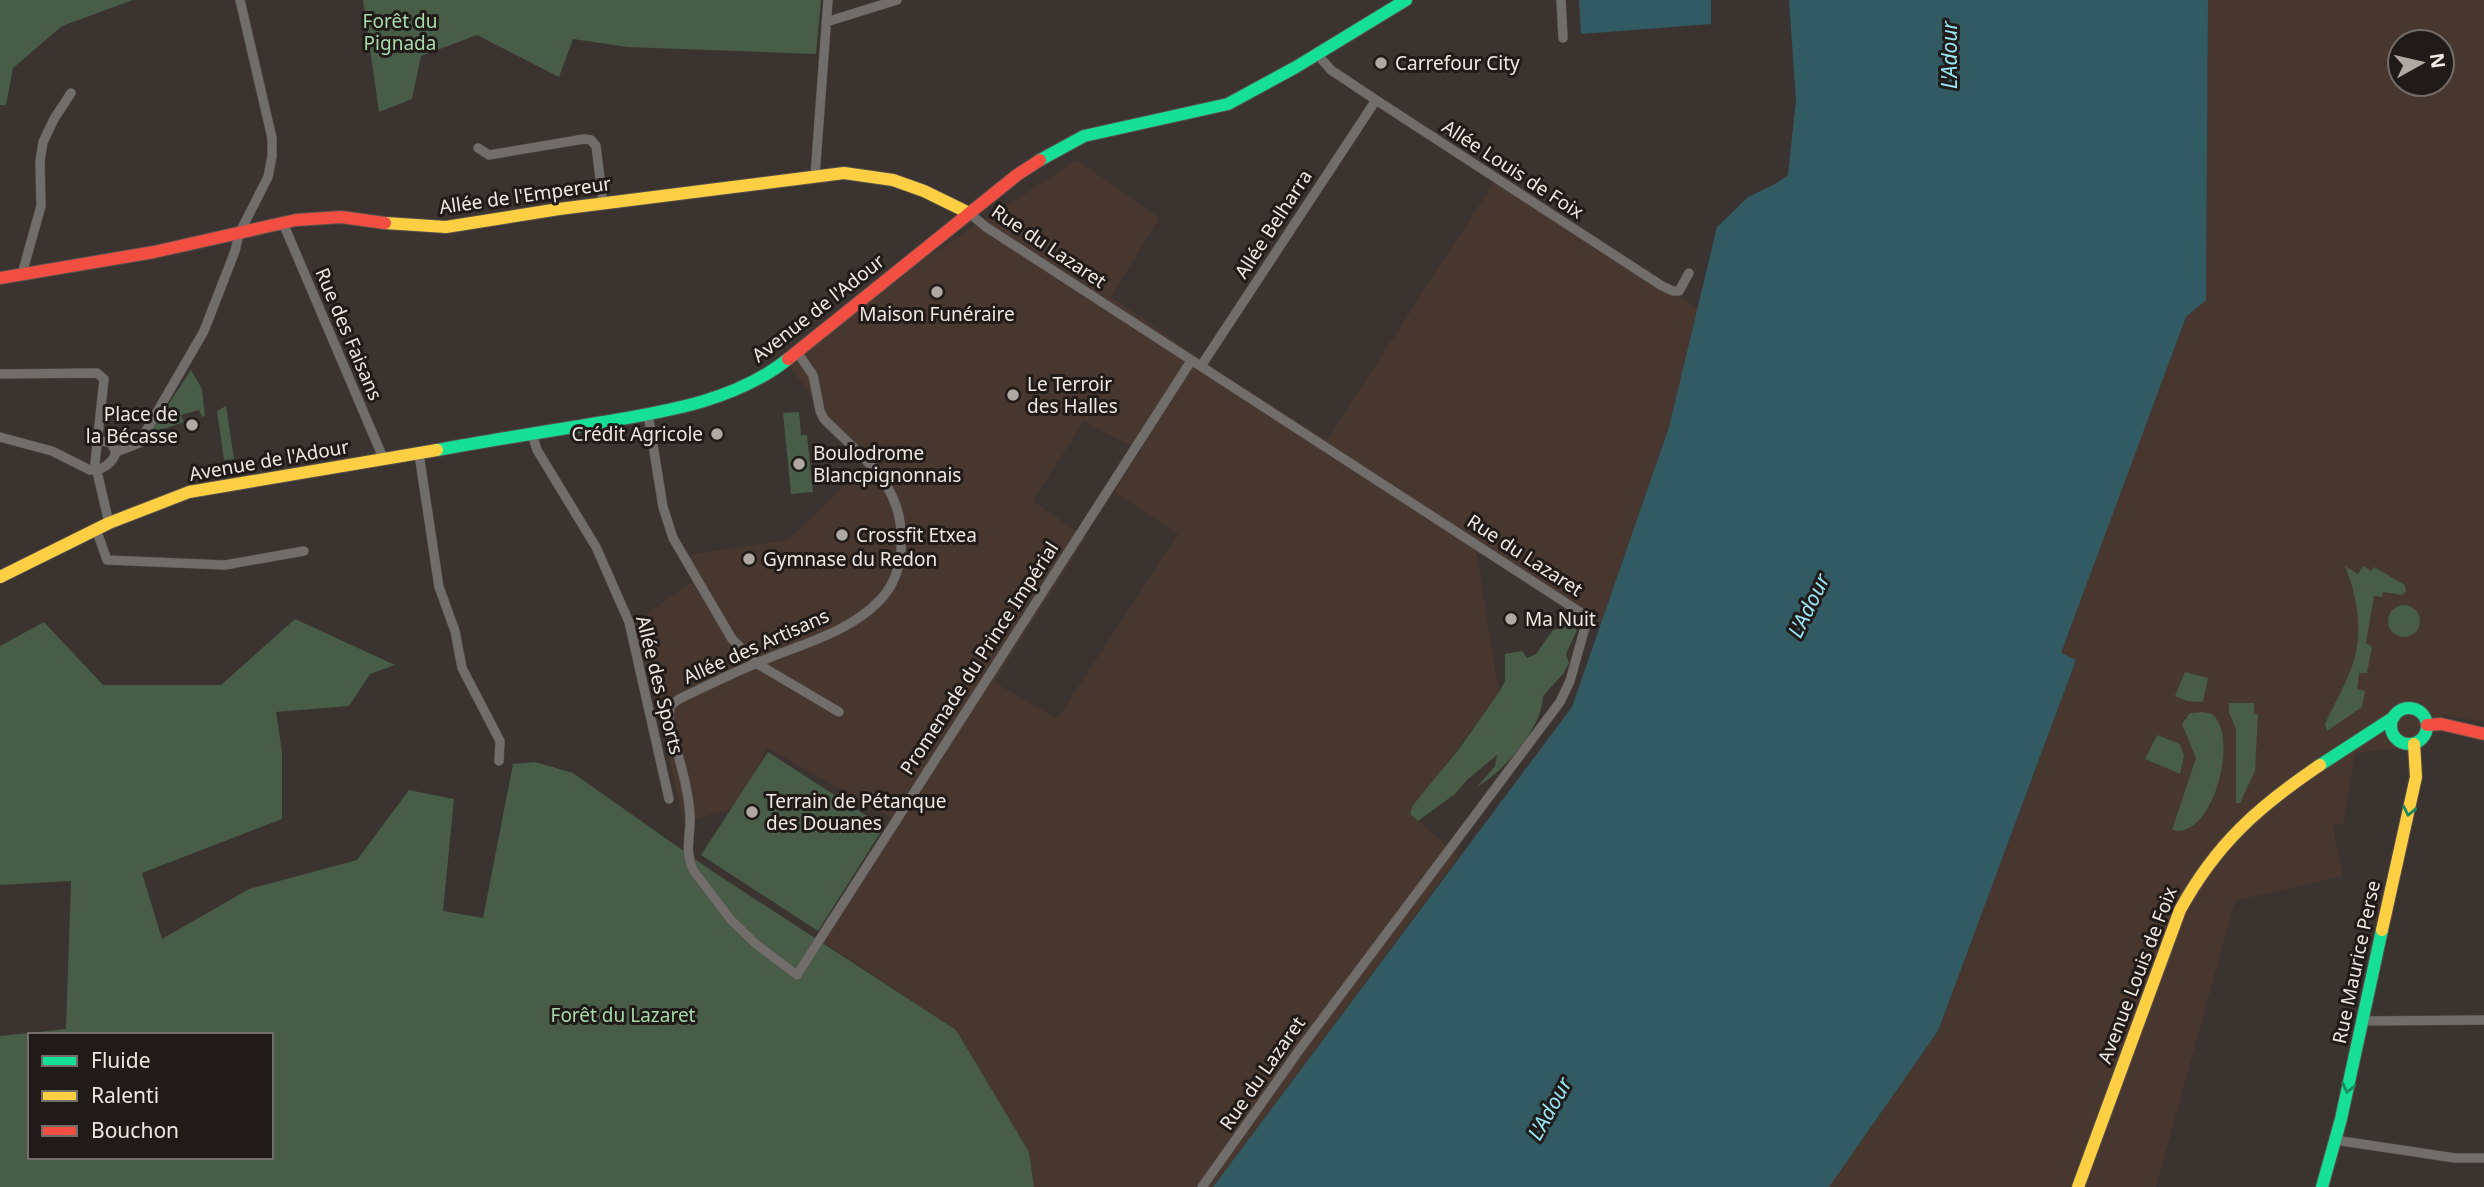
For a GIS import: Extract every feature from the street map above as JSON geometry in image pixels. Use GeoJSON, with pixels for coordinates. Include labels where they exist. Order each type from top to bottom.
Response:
{"type":"FeatureCollection","features":[{"type":"Feature","properties":{"kind":"main road","name":"Avenue de l'Adour"},"geometry":{"type":"LineString","coordinates":[[0,577],[109,523],[189,492],[648,414],[711,400],[736,391],[797,352],[1041,158],[1072,141],[1228,104],[1406,0]]}},
{"type":"Feature","properties":{"kind":"main road","name":"Allée de l'Empereur"},"geometry":{"type":"LineString","coordinates":[[0,278],[154,253],[283,223],[341,217],[404,226],[446,227],[815,176],[863,173],[883,177],[928,192],[969,213]]}},
{"type":"Feature","properties":{"kind":"main road"},"geometry":{"type":"LineString","coordinates":[[2413,709],[2423,714],[2427,725],[2424,737],[2414,744],[2398,740],[2392,731],[2394,717],[2402,710],[2413,709]]}},
{"type":"Feature","properties":{"kind":"main road","name":"Avenue Louis de Foix"},"geometry":{"type":"LineString","coordinates":[[2078,1187],[2180,910],[2197,878],[2218,848],[2268,802],[2313,768],[2394,717]]}},
{"type":"Feature","properties":{"kind":"main road"},"geometry":{"type":"LineString","coordinates":[[2427,725],[2441,724],[2484,734]]}},
{"type":"Feature","properties":{"kind":"main road"},"geometry":{"type":"LineString","coordinates":[[2374,730],[2392,731]]}},
{"type":"Feature","properties":{"kind":"main road","name":"Rue Maurice Perse"},"geometry":{"type":"LineString","coordinates":[[2322,1187],[2336,1140],[2416,778],[2414,744]]}},
{"type":"Feature","properties":{"kind":"street"},"geometry":{"type":"LineString","coordinates":[[116,452],[139,443],[204,331],[239,234],[268,177],[272,138],[240,0]]}},
{"type":"Feature","properties":{"kind":"street"},"geometry":{"type":"LineString","coordinates":[[815,176],[828,0]]}},
{"type":"Feature","properties":{"kind":"street"},"geometry":{"type":"LineString","coordinates":[[826,22],[897,0]]}},
{"type":"Feature","properties":{"kind":"street"},"geometry":{"type":"LineString","coordinates":[[1561,0],[1563,38]]}},
{"type":"Feature","properties":{"kind":"street","name":"Allée Louis de Foix"},"geometry":{"type":"LineString","coordinates":[[1317,54],[1331,70],[1662,286],[1679,291],[1689,273]]}},
{"type":"Feature","properties":{"kind":"street"},"geometry":{"type":"LineString","coordinates":[[22,274],[41,206],[40,161],[43,142],[54,118],[71,93]]}},
{"type":"Feature","properties":{"kind":"street","name":"Allée Belharra"},"geometry":{"type":"LineString","coordinates":[[1200,366],[1376,100]]}},
{"type":"Feature","properties":{"kind":"street"},"geometry":{"type":"LineString","coordinates":[[478,148],[489,155],[591,140],[596,146],[603,204]]}},
{"type":"Feature","properties":{"kind":"street","name":"Rue du Lazaret"},"geometry":{"type":"LineString","coordinates":[[969,213],[1583,614],[1587,620],[1578,656],[1560,702],[1300,1049],[1202,1187]]}},
{"type":"Feature","properties":{"kind":"street","name":"Rue des Faisans"},"geometry":{"type":"LineString","coordinates":[[283,223],[384,460]]}},
{"type":"Feature","properties":{"kind":"street","name":"Allée des Artisans"},"geometry":{"type":"LineString","coordinates":[[797,352],[813,374],[824,419],[875,472],[898,510],[901,549],[894,578],[881,599],[839,629],[756,663],[679,699],[670,706],[668,719],[690,816],[687,843],[693,870],[731,920],[797,975]]}},
{"type":"Feature","properties":{"kind":"street","name":"Promenade du Prince Impérial"},"geometry":{"type":"LineString","coordinates":[[797,975],[1191,360]]}},
{"type":"Feature","properties":{"kind":"street"},"geometry":{"type":"LineString","coordinates":[[0,374],[97,373],[104,379],[96,471],[109,523]]}},
{"type":"Feature","properties":{"kind":"street"},"geometry":{"type":"LineString","coordinates":[[648,414],[663,507],[673,538],[732,639],[756,663],[839,712]]}},
{"type":"Feature","properties":{"kind":"street","name":"Allée des Sports"},"geometry":{"type":"LineString","coordinates":[[532,434],[537,450],[596,547],[629,622],[669,799]]}},
{"type":"Feature","properties":{"kind":"street"},"geometry":{"type":"LineString","coordinates":[[0,438],[52,451],[96,471],[114,460],[116,452],[111,443],[98,440]]}},
{"type":"Feature","properties":{"kind":"street"},"geometry":{"type":"LineString","coordinates":[[419,454],[439,587],[455,631],[462,668],[499,741],[499,761]]}},
{"type":"Feature","properties":{"kind":"street"},"geometry":{"type":"LineString","coordinates":[[96,529],[107,560],[225,565],[303,551]]}},
{"type":"Feature","properties":{"kind":"street"},"geometry":{"type":"LineString","coordinates":[[2362,1021],[2484,1020]]}},
{"type":"Feature","properties":{"kind":"street"},"geometry":{"type":"LineString","coordinates":[[2336,1140],[2455,1158],[2484,1158]]}},
{"type":"Feature","properties":{"kind":"shaded area"},"geometry":{"type":"Polygon","coordinates":[[[2208,0],[2484,0],[2484,722],[2445,714],[2412,747],[2355,753],[2343,824],[2333,826],[2343,876],[2235,901],[2156,1187],[1829,1187],[1938,1031],[2076,660],[2060,653],[2186,317],[2206,300],[2208,0]]]}},
{"type":"Feature","properties":{"kind":"shaded area"},"geometry":{"type":"Polygon","coordinates":[[[1077,160],[1159,218],[1111,297],[1217,370],[1327,440],[1498,176],[1698,309],[1669,427],[1601,623],[1475,543],[1499,692],[1410,814],[1459,856],[1213,1187],[1034,1187],[1029,1152],[956,1030],[822,941],[891,818],[767,748],[739,806],[684,823],[658,710],[633,624],[696,579],[687,555],[788,540],[863,467],[790,367],[904,272],[1077,160]],[[1084,421],[1033,501],[1086,538],[994,682],[1057,719],[1178,534],[1114,492],[1140,451],[1084,421]]]}},
{"type":"Feature","properties":{"kind":"green space"},"geometry":{"type":"Polygon","coordinates":[[[0,0],[133,0],[62,26],[13,68],[6,105],[0,105],[0,0]]]}},
{"type":"Feature","properties":{"kind":"green space","name":"Forêt du Pignada"},"geometry":{"type":"Polygon","coordinates":[[[363,0],[821,0],[816,54],[627,47],[573,39],[559,77],[477,35],[421,56],[412,99],[379,112],[363,0]]]}},
{"type":"Feature","properties":{"kind":"green space"},"geometry":{"type":"Polygon","coordinates":[[[191,370],[202,389],[205,416],[202,417],[199,410],[181,415],[184,422],[158,431],[152,429],[191,370]]]}},
{"type":"Feature","properties":{"kind":"green space"},"geometry":{"type":"Polygon","coordinates":[[[226,406],[234,459],[224,460],[217,411],[226,406]]]}},
{"type":"Feature","properties":{"kind":"green space","name":"Boulodrome Blancpignonnais"},"geometry":{"type":"Polygon","coordinates":[[[799,412],[801,435],[807,435],[813,492],[791,494],[783,413],[799,412]]]}},
{"type":"Feature","properties":{"kind":"green space"},"geometry":{"type":"Polygon","coordinates":[[[2345,566],[2358,574],[2363,566],[2371,571],[2374,567],[2405,585],[2406,591],[2402,595],[2383,592],[2382,597],[2374,596],[2366,643],[2372,647],[2367,673],[2359,673],[2357,689],[2365,691],[2362,707],[2327,731],[2325,724],[2348,676],[2357,644],[2356,604],[2345,566]]]}},
{"type":"Feature","properties":{"kind":"green space"},"geometry":{"type":"Polygon","coordinates":[[[2404,605],[2415,610],[2420,621],[2415,632],[2404,637],[2393,632],[2388,621],[2393,610],[2404,605]]]}},
{"type":"Feature","properties":{"kind":"green space","name":"Forêt du Lazaret"},"geometry":{"type":"Polygon","coordinates":[[[295,619],[395,665],[370,674],[349,706],[276,712],[282,752],[282,819],[142,873],[162,939],[249,889],[357,860],[409,790],[454,799],[443,911],[483,918],[513,764],[535,762],[573,773],[712,871],[956,1030],[1029,1152],[1034,1187],[0,1187],[0,1036],[28,1033],[28,1159],[273,1159],[273,1033],[28,1033],[66,1029],[71,881],[0,885],[0,646],[44,622],[103,685],[221,685],[295,619]]]}},
{"type":"Feature","properties":{"kind":"green space"},"geometry":{"type":"Polygon","coordinates":[[[1570,624],[1577,630],[1566,654],[1569,663],[1543,696],[1536,721],[1520,748],[1498,771],[1477,787],[1495,766],[1497,755],[1455,794],[1418,821],[1410,814],[1413,805],[1459,749],[1505,681],[1505,654],[1522,651],[1527,658],[1536,654],[1553,630],[1570,624]]]}},
{"type":"Feature","properties":{"kind":"green space"},"geometry":{"type":"Polygon","coordinates":[[[2185,672],[2208,678],[2203,702],[2187,701],[2175,696],[2185,672]]]}},
{"type":"Feature","properties":{"kind":"green space"},"geometry":{"type":"Polygon","coordinates":[[[2229,703],[2254,703],[2254,714],[2258,714],[2255,771],[2240,803],[2236,803],[2236,729],[2229,713],[2229,703]]]}},
{"type":"Feature","properties":{"kind":"green space"},"geometry":{"type":"Polygon","coordinates":[[[2190,713],[2212,714],[2220,726],[2223,743],[2218,784],[2210,804],[2199,820],[2187,829],[2172,830],[2196,758],[2182,724],[2190,713]]]}},
{"type":"Feature","properties":{"kind":"green space"},"geometry":{"type":"Polygon","coordinates":[[[2157,735],[2180,744],[2184,756],[2180,774],[2145,759],[2157,735]]]}},
{"type":"Feature","properties":{"kind":"green space"},"geometry":{"type":"Polygon","coordinates":[[[768,752],[884,827],[818,931],[701,855],[768,752]]]}},
{"type":"Feature","properties":{"kind":"water"},"geometry":{"type":"Polygon","coordinates":[[[1579,0],[1711,0],[1711,24],[1581,34],[1579,0]]]}},
{"type":"Feature","properties":{"kind":"water","name":"L'Adour"},"geometry":{"type":"Polygon","coordinates":[[[1789,0],[2208,0],[2206,300],[2186,317],[2061,653],[2076,660],[1938,1031],[1829,1187],[1213,1187],[1572,707],[1669,427],[1717,227],[1748,197],[1788,175],[1796,100],[1789,0]]]}},
{"type":"Feature","properties":{"kind":"traffic: fast"},"geometry":{"type":"LineString","coordinates":[[1040,160],[1084,136],[1228,104],[1296,67],[1406,0]]}},
{"type":"Feature","properties":{"kind":"traffic: fast"},"geometry":{"type":"LineString","coordinates":[[437,450],[665,411],[743,387],[788,359]]}},
{"type":"Feature","properties":{"kind":"traffic: fast"},"geometry":{"type":"LineString","coordinates":[[2409,708],[2422,713],[2427,726],[2422,739],[2409,744],[2396,739],[2391,726],[2396,713],[2409,708]]}},
{"type":"Feature","properties":{"kind":"traffic: fast"},"geometry":{"type":"LineString","coordinates":[[2320,765],[2394,717]]}},
{"type":"Feature","properties":{"kind":"traffic: fast"},"geometry":{"type":"LineString","coordinates":[[2322,1187],[2341,1119],[2382,930]]}},
{"type":"Feature","properties":{"kind":"traffic: slow"},"geometry":{"type":"LineString","coordinates":[[385,223],[446,227],[559,209],[844,173],[893,180],[924,191],[969,213]]}},
{"type":"Feature","properties":{"kind":"traffic: slow"},"geometry":{"type":"LineString","coordinates":[[0,577],[109,523],[189,492],[437,450]]}},
{"type":"Feature","properties":{"kind":"traffic: slow"},"geometry":{"type":"LineString","coordinates":[[2382,930],[2416,777],[2414,744]]}},
{"type":"Feature","properties":{"kind":"traffic: slow"},"geometry":{"type":"LineString","coordinates":[[2078,1187],[2180,910],[2208,865],[2240,829],[2277,796],[2320,765]]}},
{"type":"Feature","properties":{"kind":"traffic: jam"},"geometry":{"type":"LineString","coordinates":[[788,359],[1017,175],[1040,160]]}},
{"type":"Feature","properties":{"kind":"traffic: jam"},"geometry":{"type":"LineString","coordinates":[[0,278],[154,252],[296,220],[341,217],[385,223]]}},
{"type":"Feature","properties":{"kind":"traffic: jam"},"geometry":{"type":"LineString","coordinates":[[2427,725],[2441,724],[2484,734]]}},
{"type":"Feature","properties":{"kind":"place","name":"Carrefour City"},"geometry":{"type":"Point","coordinates":[1381,63]}},
{"type":"Feature","properties":{"kind":"place","name":"Maison Funéraire"},"geometry":{"type":"Point","coordinates":[937,292]}},
{"type":"Feature","properties":{"kind":"place","name":"Le Terroir des Halles"},"geometry":{"type":"Point","coordinates":[1013,395]}},
{"type":"Feature","properties":{"kind":"place","name":"Place de la Bécasse"},"geometry":{"type":"Point","coordinates":[192,425]}},
{"type":"Feature","properties":{"kind":"place","name":"Crédit Agricole"},"geometry":{"type":"Point","coordinates":[717,434]}},
{"type":"Feature","properties":{"kind":"place","name":"Boulodrome Blancpignonnais"},"geometry":{"type":"Point","coordinates":[799,464]}},
{"type":"Feature","properties":{"kind":"place","name":"Crossfit Etxea"},"geometry":{"type":"Point","coordinates":[842,535]}},
{"type":"Feature","properties":{"kind":"place","name":"Gymnase du Redon"},"geometry":{"type":"Point","coordinates":[749,559]}},
{"type":"Feature","properties":{"kind":"place","name":"Ma Nuit"},"geometry":{"type":"Point","coordinates":[1511,619]}},
{"type":"Feature","properties":{"kind":"place","name":"Terrain de Pétanque des Douanes"},"geometry":{"type":"Point","coordinates":[752,812]}}]}
